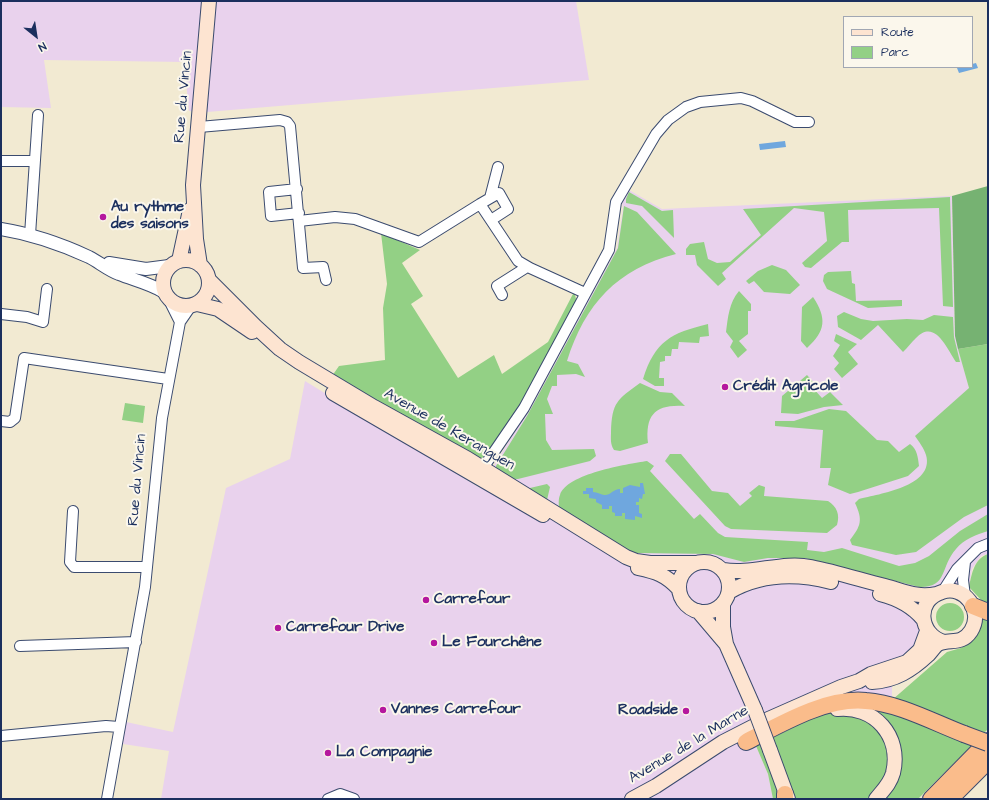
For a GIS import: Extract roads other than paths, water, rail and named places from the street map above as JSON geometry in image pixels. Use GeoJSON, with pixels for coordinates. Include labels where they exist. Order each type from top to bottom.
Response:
{"type":"FeatureCollection","features":[{"type":"Feature","properties":{"kind":"highway"},"geometry":{"type":"LineString","coordinates":[[969,601],[988,612]]}},
{"type":"Feature","properties":{"kind":"highway"},"geometry":{"type":"LineString","coordinates":[[746,742],[806,713],[839,702],[866,701],[895,707],[988,742],[931,799]]}},
{"type":"Feature","properties":{"kind":"highway"},"geometry":{"type":"LineString","coordinates":[[950,799],[988,761]]}},
{"type":"Feature","properties":{"kind":"main road","name":"Rue du Vincin"},"geometry":{"type":"LineString","coordinates":[[200,265],[196,239],[193,196],[209,1]]}},
{"type":"Feature","properties":{"kind":"main road","name":"Rue du Vincin"},"geometry":{"type":"LineString","coordinates":[[174,264],[193,196]]}},
{"type":"Feature","properties":{"kind":"main road"},"geometry":{"type":"LineString","coordinates":[[194,261],[200,265],[208,274],[209,280],[207,294],[194,305],[180,306],[166,295],[163,279],[174,264],[194,261]]}},
{"type":"Feature","properties":{"kind":"main road","name":"Avenue de Keranguen"},"geometry":{"type":"LineString","coordinates":[[209,280],[280,349],[299,362],[483,468],[626,557],[636,561],[650,563],[695,563]]}},
{"type":"Feature","properties":{"kind":"main road","name":"Avenue de Keranguen"},"geometry":{"type":"LineString","coordinates":[[194,305],[218,309],[251,331],[295,369],[353,406],[631,567],[654,571],[666,576],[678,589]]}},
{"type":"Feature","properties":{"kind":"main road"},"geometry":{"type":"LineString","coordinates":[[710,562],[723,570],[741,571],[785,566],[810,567],[888,587],[916,596],[952,590],[969,601],[975,616],[971,630],[959,640],[944,642],[934,638],[912,609],[888,596],[799,575],[784,576],[744,584],[726,597],[712,611],[698,611],[687,606],[678,589],[679,582],[684,571],[695,563],[710,562]]}},
{"type":"Feature","properties":{"kind":"main road"},"geometry":{"type":"LineString","coordinates":[[723,570],[728,580],[723,627],[726,644],[755,710],[789,798]]}},
{"type":"Feature","properties":{"kind":"main road"},"geometry":{"type":"LineString","coordinates":[[925,625],[927,602],[939,593]]}},
{"type":"Feature","properties":{"kind":"main road"},"geometry":{"type":"LineString","coordinates":[[698,611],[726,644]]}},
{"type":"Feature","properties":{"kind":"main road","name":"Avenue de la Marne"},"geometry":{"type":"LineString","coordinates":[[632,799],[656,786],[737,734],[841,687],[860,681],[871,674],[907,662],[920,650],[925,625]]}},
{"type":"Feature","properties":{"kind":"main road","name":"Avenue de la Marne"},"geometry":{"type":"LineString","coordinates":[[860,681],[874,682],[900,676],[917,665],[938,645],[944,642]]}},
{"type":"Feature","properties":{"kind":"main road"},"geometry":{"type":"LineString","coordinates":[[714,757],[746,742],[826,711],[846,708],[860,710],[881,724],[893,747],[893,772],[887,787],[876,799]]}},
{"type":"Feature","properties":{"kind":"main road","name":"Avenue de la Marne"},"geometry":{"type":"LineString","coordinates":[[649,799],[714,757],[740,738],[786,712]]}},
{"type":"Feature","properties":{"kind":"street"},"geometry":{"type":"LineString","coordinates":[[483,468],[524,408],[609,250],[616,202],[656,134],[668,120],[686,107],[700,102],[741,98],[752,101],[795,122],[810,122]]}},
{"type":"Feature","properties":{"kind":"street"},"geometry":{"type":"LineString","coordinates":[[30,235],[38,115]]}},
{"type":"Feature","properties":{"kind":"street"},"geometry":{"type":"LineString","coordinates":[[199,128],[280,120],[287,122],[292,132],[303,268],[323,267],[326,280]]}},
{"type":"Feature","properties":{"kind":"street"},"geometry":{"type":"LineString","coordinates":[[1,161],[34,161]]}},
{"type":"Feature","properties":{"kind":"street"},"geometry":{"type":"LineString","coordinates":[[490,198],[498,167]]}},
{"type":"Feature","properties":{"kind":"street"},"geometry":{"type":"LineString","coordinates":[[297,189],[269,192],[271,216],[335,217],[355,219],[419,242],[499,193],[508,209],[491,220]]}},
{"type":"Feature","properties":{"kind":"street"},"geometry":{"type":"LineString","coordinates":[[480,204],[518,261],[527,267],[585,293]]}},
{"type":"Feature","properties":{"kind":"street"},"geometry":{"type":"LineString","coordinates":[[1,229],[30,235],[89,258],[118,273],[144,281],[166,295],[180,322]]}},
{"type":"Feature","properties":{"kind":"street"},"geometry":{"type":"LineString","coordinates":[[89,258],[121,266],[146,269],[174,264]]}},
{"type":"Feature","properties":{"kind":"street"},"geometry":{"type":"LineString","coordinates":[[502,295],[497,286],[527,267]]}},
{"type":"Feature","properties":{"kind":"street"},"geometry":{"type":"LineString","coordinates":[[1,314],[27,317],[42,325],[47,289]]}},
{"type":"Feature","properties":{"kind":"street","name":"Rue du Vincin"},"geometry":{"type":"LineString","coordinates":[[106,799],[145,587],[159,434],[168,379],[180,322],[194,305]]}},
{"type":"Feature","properties":{"kind":"street"},"geometry":{"type":"LineString","coordinates":[[1,421],[10,422],[15,418],[24,358],[168,379]]}},
{"type":"Feature","properties":{"kind":"street"},"geometry":{"type":"LineString","coordinates":[[73,511],[70,562],[74,567],[147,567]]}},
{"type":"Feature","properties":{"kind":"street"},"geometry":{"type":"LineString","coordinates":[[939,593],[957,569],[978,548],[988,544]]}},
{"type":"Feature","properties":{"kind":"street"},"geometry":{"type":"LineString","coordinates":[[965,562],[963,580],[969,601]]}},
{"type":"Feature","properties":{"kind":"street"},"geometry":{"type":"LineString","coordinates":[[20,646],[136,642]]}},
{"type":"Feature","properties":{"kind":"street"},"geometry":{"type":"LineString","coordinates":[[1,736],[106,726],[119,727]]}},
{"type":"Feature","properties":{"kind":"street"},"geometry":{"type":"LineString","coordinates":[[328,799],[340,794],[354,799]]}},
{"type":"Feature","properties":{"kind":"water"},"geometry":{"type":"Polygon","coordinates":[[[976,63],[978,68],[959,73],[957,68],[973,68],[973,64],[976,63]]]}},
{"type":"Feature","properties":{"kind":"water"},"geometry":{"type":"Polygon","coordinates":[[[785,141],[786,147],[760,150],[759,144],[785,141]]]}},
{"type":"Feature","properties":{"kind":"water"},"geometry":{"type":"Polygon","coordinates":[[[640,483],[643,483],[645,494],[643,494],[642,499],[639,498],[639,502],[636,502],[636,505],[639,505],[639,513],[642,514],[642,518],[635,516],[635,520],[625,519],[625,513],[622,513],[622,516],[615,516],[615,513],[612,512],[612,506],[609,506],[609,509],[602,509],[602,505],[596,502],[596,499],[589,498],[589,494],[583,494],[583,491],[586,491],[586,488],[593,488],[593,492],[604,495],[620,489],[620,493],[623,493],[623,488],[630,485],[640,487],[640,483]]]}},
{"type":"Feature","properties":{"kind":"place","name":"Au rythme des saisons"},"geometry":{"type":"Point","coordinates":[103,217]}},
{"type":"Feature","properties":{"kind":"place","name":"Crédit Agricole"},"geometry":{"type":"Point","coordinates":[725,387]}},
{"type":"Feature","properties":{"kind":"place","name":"Carrefour"},"geometry":{"type":"Point","coordinates":[426,600]}},
{"type":"Feature","properties":{"kind":"place","name":"Carrefour Drive"},"geometry":{"type":"Point","coordinates":[278,628]}},
{"type":"Feature","properties":{"kind":"place","name":"Le Fourchêne"},"geometry":{"type":"Point","coordinates":[434,643]}},
{"type":"Feature","properties":{"kind":"place","name":"Vannes Carrefour"},"geometry":{"type":"Point","coordinates":[383,710]}},
{"type":"Feature","properties":{"kind":"place","name":"Roadside"},"geometry":{"type":"Point","coordinates":[686,711]}},
{"type":"Feature","properties":{"kind":"place","name":"La Compagnie"},"geometry":{"type":"Point","coordinates":[328,753]}}]}
